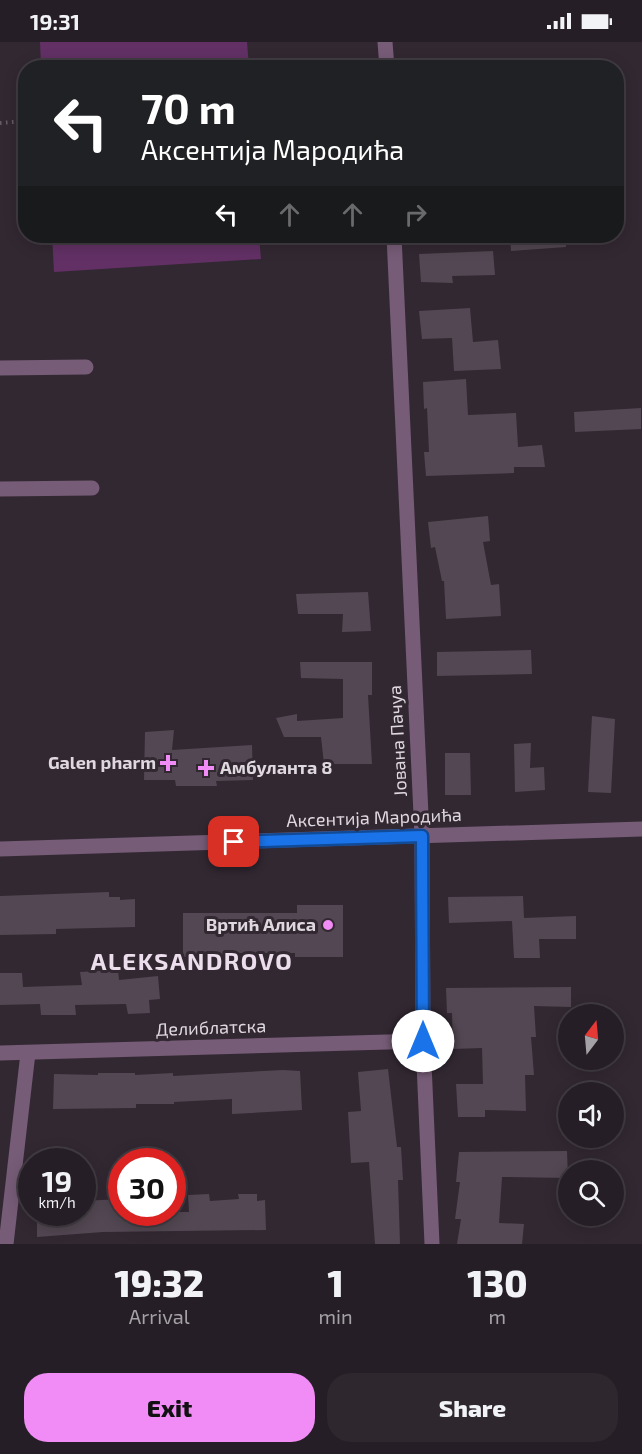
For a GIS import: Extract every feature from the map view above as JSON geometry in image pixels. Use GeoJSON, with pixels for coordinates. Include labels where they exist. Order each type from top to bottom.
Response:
{"type":"FeatureCollection","features":[{"type":"Feature","properties":{"kind":"street"},"geometry":{"type":"LineString","coordinates":[[385,42],[386,60]]}},
{"type":"Feature","properties":{"kind":"street","name":"Јована Пачуа"},"geometry":{"type":"LineString","coordinates":[[394,243],[422,836],[423,1041],[432,1244]]}},
{"type":"Feature","properties":{"kind":"street"},"geometry":{"type":"LineString","coordinates":[[0,368],[86,367]]}},
{"type":"Feature","properties":{"kind":"street"},"geometry":{"type":"LineString","coordinates":[[0,489],[92,488]]}},
{"type":"Feature","properties":{"kind":"street","name":"Аксентија Мародића"},"geometry":{"type":"LineString","coordinates":[[0,849],[642,829]]}},
{"type":"Feature","properties":{"kind":"street","name":"Делиблатска"},"geometry":{"type":"LineString","coordinates":[[0,1053],[423,1041]]}},
{"type":"Feature","properties":{"kind":"street"},"geometry":{"type":"LineString","coordinates":[[6,1244],[28,1053]]}},
{"type":"Feature","properties":{"kind":"path"},"geometry":{"type":"LineString","coordinates":[[0,123],[18,122]]}},
{"type":"Feature","properties":{"kind":"shaded area"},"geometry":{"type":"Polygon","coordinates":[[[40,42],[247,42],[248,60],[41,60],[40,42]]]}},
{"type":"Feature","properties":{"kind":"shaded area"},"geometry":{"type":"Polygon","coordinates":[[[52,243],[260,243],[261,259],[54,272],[52,243]]]}},
{"type":"Feature","properties":{"kind":"building"},"geometry":{"type":"Polygon","coordinates":[[[510,243],[566,243],[566,247],[511,251],[510,243]]]}},
{"type":"Feature","properties":{"kind":"building"},"geometry":{"type":"Polygon","coordinates":[[[493,251],[495,275],[452,276],[453,283],[421,282],[419,254],[493,251]]]}},
{"type":"Feature","properties":{"kind":"building"},"geometry":{"type":"Polygon","coordinates":[[[470,308],[473,342],[498,340],[501,369],[454,371],[452,338],[422,339],[419,311],[470,308]]]}},
{"type":"Feature","properties":{"kind":"building"},"geometry":{"type":"Polygon","coordinates":[[[466,379],[468,415],[516,413],[518,447],[542,445],[545,467],[514,467],[514,473],[426,476],[424,452],[429,452],[423,382],[466,379]]]}},
{"type":"Feature","properties":{"kind":"building"},"geometry":{"type":"Polygon","coordinates":[[[641,408],[641,429],[575,432],[574,412],[641,408]]]}},
{"type":"Feature","properties":{"kind":"building"},"geometry":{"type":"Polygon","coordinates":[[[488,516],[490,541],[483,542],[491,585],[499,584],[501,616],[446,619],[444,581],[442,581],[435,547],[431,548],[428,522],[488,516]]]}},
{"type":"Feature","properties":{"kind":"building"},"geometry":{"type":"Polygon","coordinates":[[[368,592],[371,631],[342,632],[343,614],[298,614],[296,594],[368,592]]]}},
{"type":"Feature","properties":{"kind":"building"},"geometry":{"type":"Polygon","coordinates":[[[531,650],[532,674],[437,676],[437,652],[531,650]]]}},
{"type":"Feature","properties":{"kind":"building"},"geometry":{"type":"Polygon","coordinates":[[[300,662],[372,662],[372,695],[368,695],[372,764],[324,764],[321,737],[284,737],[276,718],[297,714],[297,721],[343,718],[343,679],[301,678],[300,662]]]}},
{"type":"Feature","properties":{"kind":"building"},"geometry":{"type":"Polygon","coordinates":[[[592,716],[615,719],[611,793],[588,792],[592,716]]]}},
{"type":"Feature","properties":{"kind":"building"},"geometry":{"type":"Polygon","coordinates":[[[174,730],[172,750],[252,745],[253,780],[216,781],[217,786],[176,786],[175,780],[144,780],[145,732],[174,730]]]}},
{"type":"Feature","properties":{"kind":"building"},"geometry":{"type":"Polygon","coordinates":[[[531,743],[530,768],[544,767],[545,790],[515,792],[514,744],[531,743]]]}},
{"type":"Feature","properties":{"kind":"building"},"geometry":{"type":"Polygon","coordinates":[[[445,753],[470,753],[471,795],[445,795],[445,753]]]}},
{"type":"Feature","properties":{"kind":"building"},"geometry":{"type":"Polygon","coordinates":[[[109,892],[109,897],[120,897],[120,900],[135,899],[135,927],[56,929],[56,934],[0,935],[0,896],[109,892]]]}},
{"type":"Feature","properties":{"kind":"building"},"geometry":{"type":"Polygon","coordinates":[[[523,896],[524,918],[576,916],[576,939],[539,939],[540,958],[514,958],[512,921],[449,923],[448,897],[523,896]]]}},
{"type":"Feature","properties":{"kind":"building"},"geometry":{"type":"Polygon","coordinates":[[[297,905],[343,905],[343,957],[295,957],[295,953],[228,953],[228,957],[183,957],[183,913],[297,913],[297,905]]]}},
{"type":"Feature","properties":{"kind":"building"},"geometry":{"type":"Polygon","coordinates":[[[118,970],[119,980],[158,976],[160,999],[149,1000],[150,1013],[128,1014],[126,1004],[75,1005],[76,1015],[41,1015],[40,1004],[0,1005],[0,973],[22,973],[23,987],[82,985],[80,972],[118,970]]]}},
{"type":"Feature","properties":{"kind":"building"},"geometry":{"type":"Polygon","coordinates":[[[571,987],[571,1004],[558,1004],[558,1007],[534,1006],[536,1037],[531,1037],[534,1075],[525,1075],[526,1111],[485,1110],[485,1117],[458,1117],[456,1084],[483,1084],[482,1048],[453,1049],[452,1013],[447,1013],[446,988],[571,987]]]}},
{"type":"Feature","properties":{"kind":"building"},"geometry":{"type":"Polygon","coordinates":[[[388,1069],[397,1147],[401,1147],[403,1180],[398,1180],[400,1244],[375,1244],[369,1162],[351,1163],[348,1112],[361,1111],[358,1072],[388,1069]]]}},
{"type":"Feature","properties":{"kind":"building"},"geometry":{"type":"Polygon","coordinates":[[[300,1071],[302,1110],[232,1114],[232,1099],[174,1102],[174,1104],[136,1104],[136,1108],[53,1109],[54,1074],[173,1073],[173,1076],[300,1071]]]}},
{"type":"Feature","properties":{"kind":"building"},"geometry":{"type":"Polygon","coordinates":[[[567,1151],[567,1160],[558,1160],[558,1178],[502,1177],[499,1223],[524,1224],[522,1244],[457,1244],[461,1219],[455,1219],[460,1182],[456,1182],[459,1152],[567,1151]]]}},
{"type":"Feature","properties":{"kind":"building"},"geometry":{"type":"Polygon","coordinates":[[[209,1194],[210,1201],[239,1199],[238,1194],[257,1194],[257,1201],[265,1200],[266,1230],[103,1232],[37,1237],[37,1226],[96,1226],[96,1200],[108,1200],[108,1226],[186,1226],[186,1212],[189,1212],[188,1195],[209,1194]]]}},
{"type":"Feature","properties":{"kind":"place","name":"Galen pharm"},"geometry":{"type":"Point","coordinates":[168,763]}},
{"type":"Feature","properties":{"kind":"place","name":"Амбуланта 8"},"geometry":{"type":"Point","coordinates":[206,768]}},
{"type":"Feature","properties":{"kind":"place","name":"Вртић Алиса"},"geometry":{"type":"Point","coordinates":[328,925]}},
{"type":"Feature","properties":{"kind":"district","name":"ALEKSANDROVO"},"geometry":{"type":"Point","coordinates":[192,962]}},
{"type":"Feature","properties":{"kind":"route"},"geometry":{"type":"LineString","coordinates":[[234,842],[422,836],[423,1041]]}}]}
